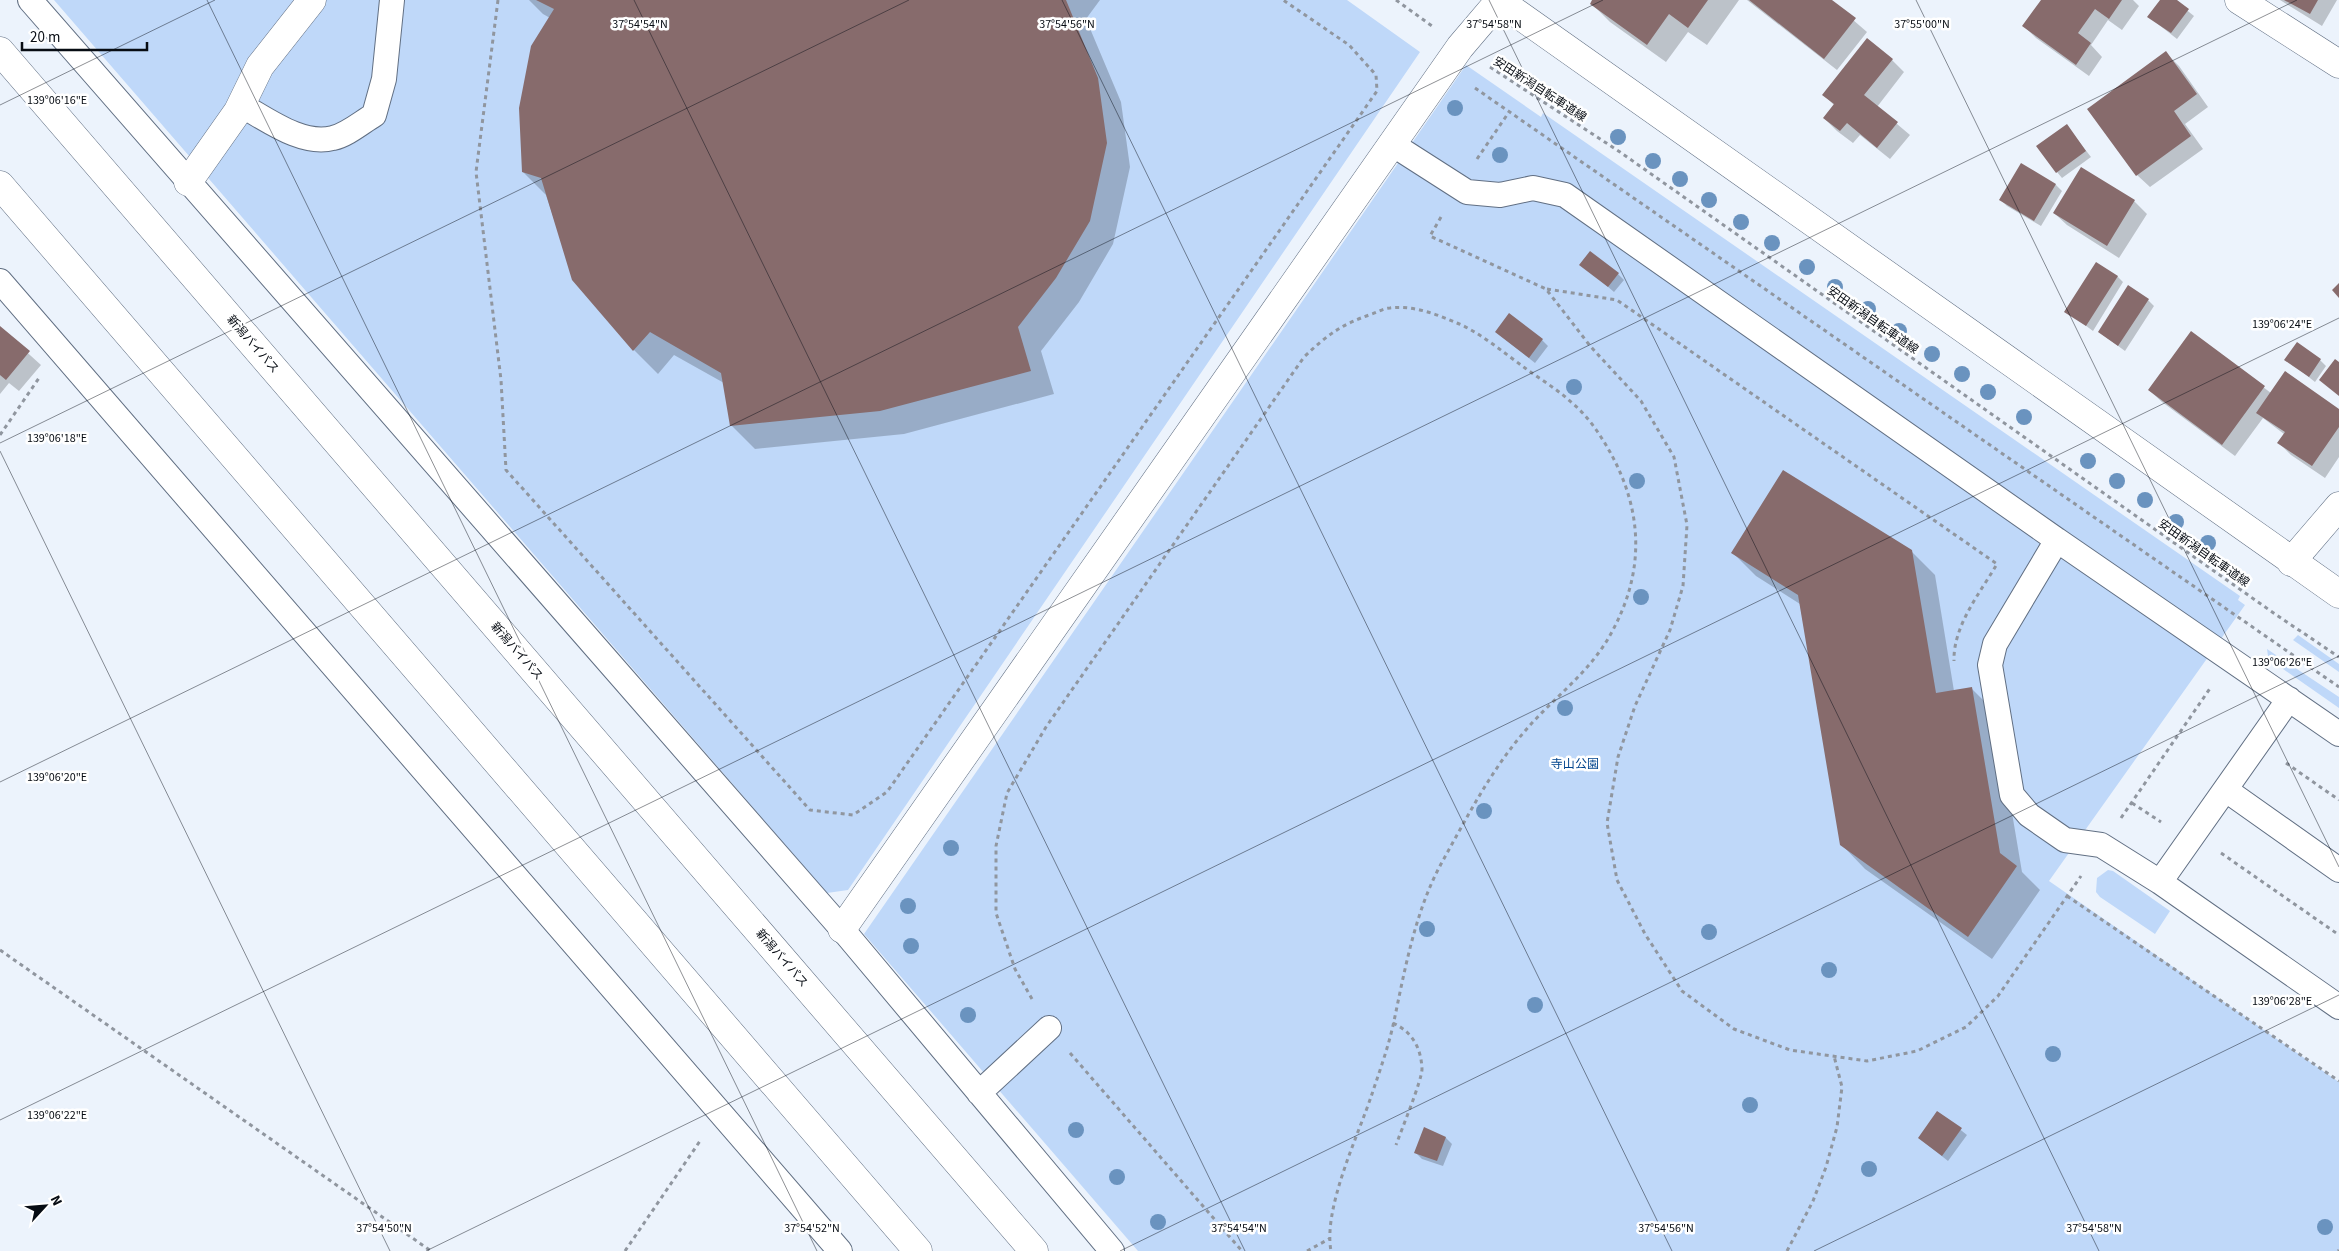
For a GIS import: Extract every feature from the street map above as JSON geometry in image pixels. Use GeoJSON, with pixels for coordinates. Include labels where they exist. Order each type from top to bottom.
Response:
{"type":"FeatureCollection","features":[{"type":"Feature","properties":{"kind":"main road"},"geometry":{"type":"LineString","coordinates":[[188,182],[241,105],[260,66],[312,0]]}},
{"type":"Feature","properties":{"kind":"main road"},"geometry":{"type":"LineString","coordinates":[[842,929],[1453,57],[1499,0],[2291,562],[2339,594]]}},
{"type":"Feature","properties":{"kind":"main road"},"geometry":{"type":"LineString","coordinates":[[2239,0],[2339,64]]}},
{"type":"Feature","properties":{"kind":"main road","name":"新潟バイパス"},"geometry":{"type":"LineString","coordinates":[[0,50],[1034,1251]]}},
{"type":"Feature","properties":{"kind":"main road"},"geometry":{"type":"LineString","coordinates":[[0,185],[918,1251]]}},
{"type":"Feature","properties":{"kind":"main road"},"geometry":{"type":"LineString","coordinates":[[2291,562],[2339,506]]}},
{"type":"Feature","properties":{"kind":"lane"},"geometry":{"type":"LineString","coordinates":[[30,0],[842,929],[1112,1251]]}},
{"type":"Feature","properties":{"kind":"lane"},"geometry":{"type":"LineString","coordinates":[[241,105],[275,125],[313,141],[335,138],[374,115],[384,79],[392,0]]}},
{"type":"Feature","properties":{"kind":"lane"},"geometry":{"type":"LineString","coordinates":[[1392,144],[1466,192],[1500,195],[1533,188],[1565,195],[2057,540],[2339,734]]}},
{"type":"Feature","properties":{"kind":"lane"},"geometry":{"type":"LineString","coordinates":[[0,281],[840,1251]]}},
{"type":"Feature","properties":{"kind":"lane"},"geometry":{"type":"LineString","coordinates":[[2057,540],[1995,644],[1990,665],[2012,795],[2029,815],[2065,840],[2101,845],[2160,882],[2339,1007]]}},
{"type":"Feature","properties":{"kind":"lane"},"geometry":{"type":"LineString","coordinates":[[2160,882],[2289,700]]}},
{"type":"Feature","properties":{"kind":"lane"},"geometry":{"type":"LineString","coordinates":[[2226,790],[2339,870]]}},
{"type":"Feature","properties":{"kind":"lane"},"geometry":{"type":"LineString","coordinates":[[979,1093],[1049,1028]]}},
{"type":"Feature","properties":{"kind":"path"},"geometry":{"type":"LineString","coordinates":[[498,0],[476,172],[501,380],[506,470],[810,810],[852,815],[887,792],[1377,91],[1376,75],[1349,45],[1283,0]]}},
{"type":"Feature","properties":{"kind":"path","name":"安田新潟自転車道線"},"geometry":{"type":"LineString","coordinates":[[1396,0],[1453,57],[1620,152],[2268,609],[2339,657]]}},
{"type":"Feature","properties":{"kind":"path"},"geometry":{"type":"LineString","coordinates":[[1453,57],[1510,112],[2339,687]]}},
{"type":"Feature","properties":{"kind":"path"},"geometry":{"type":"LineString","coordinates":[[1510,112],[1458,187],[1430,236],[1546,289],[1617,300],[1997,564],[1966,615],[1954,647],[1954,666]]}},
{"type":"Feature","properties":{"kind":"path"},"geometry":{"type":"LineString","coordinates":[[1546,289],[1591,347],[1641,401],[1674,457],[1687,525],[1683,586],[1670,630],[1635,706],[1618,757],[1607,823],[1617,880],[1644,934],[1682,991],[1734,1029],[1790,1050],[1867,1061],[1917,1051],[1966,1027],[1998,996],[2084,872],[2074,871]]}},
{"type":"Feature","properties":{"kind":"path"},"geometry":{"type":"LineString","coordinates":[[1242,1251],[1049,1028],[1015,969],[996,913],[996,846],[1007,793],[1046,726],[1304,357],[1324,337],[1344,324],[1389,308],[1430,311],[1464,326],[1572,403],[1600,435],[1624,477],[1635,518],[1636,556],[1628,596],[1609,638],[1586,668],[1524,731],[1478,798],[1438,869],[1414,933],[1400,983],[1393,1023],[1378,1076],[1341,1181],[1328,1239],[1331,1251]]}},
{"type":"Feature","properties":{"kind":"path"},"geometry":{"type":"LineString","coordinates":[[0,436],[46,368],[63,354]]}},
{"type":"Feature","properties":{"kind":"path"},"geometry":{"type":"LineString","coordinates":[[2101,845],[2132,804],[2229,659]]}},
{"type":"Feature","properties":{"kind":"path"},"geometry":{"type":"LineString","coordinates":[[2258,744],[2339,800]]}},
{"type":"Feature","properties":{"kind":"path"},"geometry":{"type":"LineString","coordinates":[[2132,804],[2206,853],[2210,845],[2339,935]]}},
{"type":"Feature","properties":{"kind":"path"},"geometry":{"type":"LineString","coordinates":[[2067,896],[2339,1081]]}},
{"type":"Feature","properties":{"kind":"path"},"geometry":{"type":"LineString","coordinates":[[0,950],[432,1251]]}},
{"type":"Feature","properties":{"kind":"path"},"geometry":{"type":"LineString","coordinates":[[1393,1023],[1406,1029],[1417,1043],[1422,1070],[1396,1145]]}},
{"type":"Feature","properties":{"kind":"path"},"geometry":{"type":"LineString","coordinates":[[1788,1251],[1816,1193],[1837,1127],[1842,1087],[1834,1056]]}},
{"type":"Feature","properties":{"kind":"path"},"geometry":{"type":"LineString","coordinates":[[625,1251],[722,1113]]}},
{"type":"Feature","properties":{"kind":"path"},"geometry":{"type":"LineString","coordinates":[[1307,1251],[1328,1239]]}},
{"type":"Feature","properties":{"kind":"green space"},"geometry":{"type":"Polygon","coordinates":[[[54,0],[1347,0],[1420,52],[848,890],[827,893],[54,0]]]}},
{"type":"Feature","properties":{"kind":"green space","name":"寺山公園"},"geometry":{"type":"Polygon","coordinates":[[[1466,65],[1541,117],[1543,113],[2240,596],[2238,600],[2245,605],[2049,881],[2339,1082],[2339,1251],[1138,1251],[864,934],[1466,65]]]}},
{"type":"Feature","properties":{"kind":"green space"},"geometry":{"type":"Polygon","coordinates":[[[2298,635],[2339,664],[2339,672],[2293,640],[2298,635]]]}},
{"type":"Feature","properties":{"kind":"green space"},"geometry":{"type":"Polygon","coordinates":[[[2267,649],[2339,697],[2339,708],[2276,664],[2268,656],[2267,649]]]}},
{"type":"Feature","properties":{"kind":"green space"},"geometry":{"type":"Polygon","coordinates":[[[2108,870],[2113,871],[2170,911],[2155,934],[2100,897],[2096,892],[2097,878],[2108,870]]]}},
{"type":"Feature","properties":{"kind":"building"},"geometry":{"type":"Polygon","coordinates":[[[536,0],[1066,0],[1098,78],[1107,143],[1090,221],[1056,278],[1018,327],[1031,371],[880,411],[730,426],[721,373],[650,332],[633,351],[572,280],[541,178],[522,172],[519,108],[531,46],[554,9],[536,0]]]}},
{"type":"Feature","properties":{"kind":"building"},"geometry":{"type":"Polygon","coordinates":[[[1592,0],[1708,0],[1688,28],[1669,14],[1647,45],[1590,4],[1592,0]]]}},
{"type":"Feature","properties":{"kind":"building"},"geometry":{"type":"Polygon","coordinates":[[[1749,0],[1832,0],[1856,18],[1824,59],[1749,0]]]}},
{"type":"Feature","properties":{"kind":"building"},"geometry":{"type":"Polygon","coordinates":[[[2041,0],[2122,0],[2109,19],[2095,9],[2078,33],[2091,43],[2076,65],[2022,26],[2041,0]]]}},
{"type":"Feature","properties":{"kind":"building"},"geometry":{"type":"Polygon","coordinates":[[[2160,0],[2177,0],[2189,9],[2171,33],[2147,17],[2160,0]]]}},
{"type":"Feature","properties":{"kind":"building"},"geometry":{"type":"Polygon","coordinates":[[[2284,0],[2318,0],[2310,14],[2284,0]]]}},
{"type":"Feature","properties":{"kind":"building"},"geometry":{"type":"Polygon","coordinates":[[[1867,38],[1893,59],[1864,95],[1898,122],[1877,148],[1847,123],[1840,131],[1823,118],[1834,104],[1822,95],[1867,38]]]}},
{"type":"Feature","properties":{"kind":"building"},"geometry":{"type":"Polygon","coordinates":[[[2166,51],[2197,94],[2174,111],[2191,136],[2136,176],[2087,109],[2166,51]]]}},
{"type":"Feature","properties":{"kind":"building"},"geometry":{"type":"Polygon","coordinates":[[[2067,124],[2086,151],[2056,173],[2036,146],[2067,124]]]}},
{"type":"Feature","properties":{"kind":"building"},"geometry":{"type":"Polygon","coordinates":[[[2021,163],[2056,184],[2034,221],[1999,200],[2021,163]]]}},
{"type":"Feature","properties":{"kind":"building"},"geometry":{"type":"Polygon","coordinates":[[[2081,167],[2135,200],[2107,246],[2053,213],[2081,167]]]}},
{"type":"Feature","properties":{"kind":"building"},"geometry":{"type":"Polygon","coordinates":[[[1590,251],[1619,273],[1608,287],[1579,265],[1590,251]]]}},
{"type":"Feature","properties":{"kind":"building"},"geometry":{"type":"Polygon","coordinates":[[[2096,262],[2118,276],[2086,326],[2064,312],[2096,262]]]}},
{"type":"Feature","properties":{"kind":"building"},"geometry":{"type":"Polygon","coordinates":[[[2339,283],[2339,298],[2332,290],[2339,283]]]}},
{"type":"Feature","properties":{"kind":"building"},"geometry":{"type":"Polygon","coordinates":[[[2128,285],[2149,299],[2118,346],[2098,332],[2128,285]]]}},
{"type":"Feature","properties":{"kind":"building"},"geometry":{"type":"Polygon","coordinates":[[[1509,313],[1543,339],[1529,358],[1495,332],[1509,313]]]}},
{"type":"Feature","properties":{"kind":"building"},"geometry":{"type":"Polygon","coordinates":[[[0,326],[30,351],[6,380],[0,375],[0,326]]]}},
{"type":"Feature","properties":{"kind":"building"},"geometry":{"type":"Polygon","coordinates":[[[2191,331],[2265,386],[2222,445],[2148,390],[2191,331]]]}},
{"type":"Feature","properties":{"kind":"building"},"geometry":{"type":"Polygon","coordinates":[[[2297,342],[2321,359],[2309,377],[2284,360],[2297,342]]]}},
{"type":"Feature","properties":{"kind":"building"},"geometry":{"type":"Polygon","coordinates":[[[2335,359],[2339,362],[2339,396],[2319,380],[2335,359]]]}},
{"type":"Feature","properties":{"kind":"building"},"geometry":{"type":"Polygon","coordinates":[[[2285,371],[2339,409],[2339,427],[2312,466],[2277,443],[2285,432],[2256,413],[2285,371]]]}},
{"type":"Feature","properties":{"kind":"building"},"geometry":{"type":"Polygon","coordinates":[[[1783,470],[1912,550],[1936,693],[1972,687],[2000,853],[2017,866],[1968,937],[1840,845],[1798,595],[1731,553],[1783,470]]]}},
{"type":"Feature","properties":{"kind":"building"},"geometry":{"type":"Polygon","coordinates":[[[1937,1111],[1962,1128],[1942,1156],[1918,1138],[1937,1111]]]}},
{"type":"Feature","properties":{"kind":"building"},"geometry":{"type":"Polygon","coordinates":[[[1424,1127],[1446,1137],[1437,1161],[1414,1153],[1424,1127]]]}}]}
